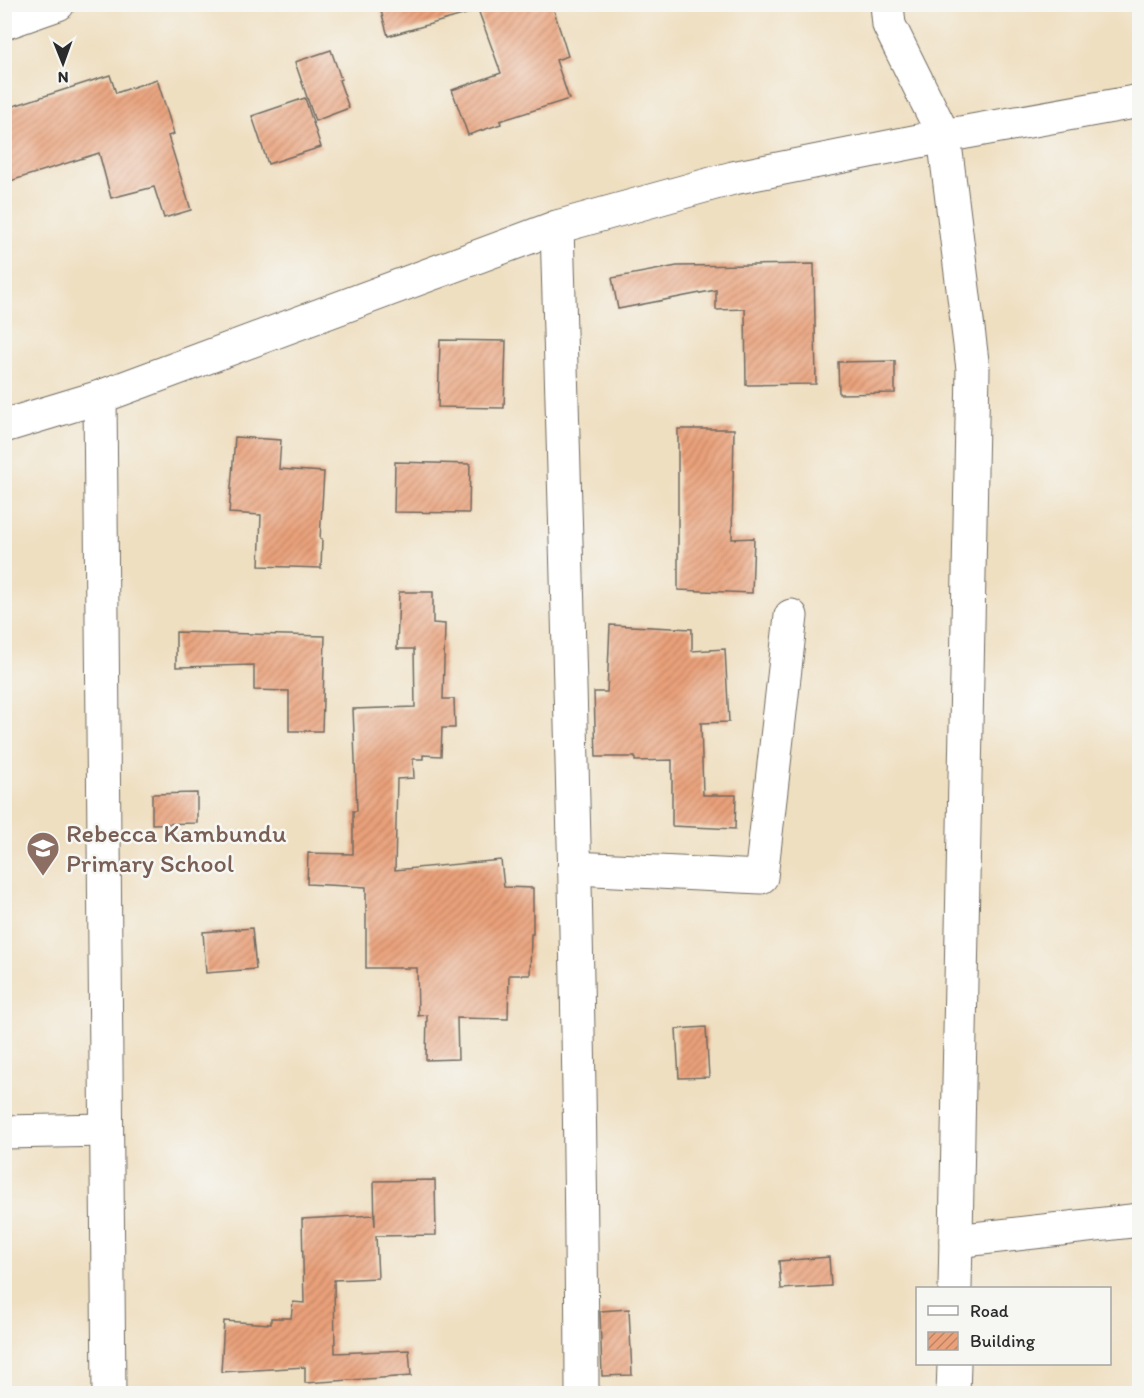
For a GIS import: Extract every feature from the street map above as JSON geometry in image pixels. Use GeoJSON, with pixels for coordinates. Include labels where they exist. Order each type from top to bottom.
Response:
{"type":"FeatureCollection","features":[{"type":"Feature","properties":{"kind":"street"},"geometry":{"type":"LineString","coordinates":[[4,23],[58,4]]}},
{"type":"Feature","properties":{"kind":"street"},"geometry":{"type":"LineString","coordinates":[[887,4],[889,25],[944,136],[973,369],[955,1287]]}},
{"type":"Feature","properties":{"kind":"street"},"geometry":{"type":"LineString","coordinates":[[4,426],[100,397],[557,227],[733,178],[944,136],[1140,101]]}},
{"type":"Feature","properties":{"kind":"street"},"geometry":{"type":"LineString","coordinates":[[557,227],[574,868],[582,1394]]}},
{"type":"Feature","properties":{"kind":"street"},"geometry":{"type":"LineString","coordinates":[[100,397],[109,1394]]}},
{"type":"Feature","properties":{"kind":"street"},"geometry":{"type":"LineString","coordinates":[[574,868],[761,878],[792,616]]}},
{"type":"Feature","properties":{"kind":"street"},"geometry":{"type":"LineString","coordinates":[[4,1132],[106,1130]]}},
{"type":"Feature","properties":{"kind":"street"},"geometry":{"type":"LineString","coordinates":[[956,1241],[1140,1220]]}},
{"type":"Feature","properties":{"kind":"street"},"geometry":{"type":"LineString","coordinates":[[953,1394],[954,1365]]}},
{"type":"Feature","properties":{"kind":"building"},"geometry":{"type":"Polygon","coordinates":[[[379,4],[469,4],[470,13],[388,36],[379,4]]]}},
{"type":"Feature","properties":{"kind":"building"},"geometry":{"type":"Polygon","coordinates":[[[476,4],[552,4],[568,56],[556,60],[569,99],[500,121],[501,124],[468,135],[452,90],[501,73],[476,4]]]}},
{"type":"Feature","properties":{"kind":"building"},"geometry":{"type":"Polygon","coordinates":[[[331,50],[349,108],[315,121],[295,62],[331,50]]]}},
{"type":"Feature","properties":{"kind":"building"},"geometry":{"type":"Polygon","coordinates":[[[110,75],[116,93],[157,79],[174,134],[168,136],[191,210],[164,218],[154,187],[111,198],[99,153],[4,183],[4,109],[110,75]]]}},
{"type":"Feature","properties":{"kind":"building"},"geometry":{"type":"Polygon","coordinates":[[[305,98],[321,147],[268,164],[252,116],[305,98]]]}},
{"type":"Feature","properties":{"kind":"building"},"geometry":{"type":"Polygon","coordinates":[[[814,264],[816,384],[746,385],[745,309],[716,310],[716,290],[618,309],[612,278],[677,266],[814,264]]]}},
{"type":"Feature","properties":{"kind":"building"},"geometry":{"type":"Polygon","coordinates":[[[440,340],[506,341],[504,408],[438,407],[440,340]]]}},
{"type":"Feature","properties":{"kind":"building"},"geometry":{"type":"Polygon","coordinates":[[[895,361],[895,393],[839,394],[838,362],[895,361]]]}},
{"type":"Feature","properties":{"kind":"building"},"geometry":{"type":"Polygon","coordinates":[[[678,429],[734,429],[732,539],[754,538],[752,593],[678,590],[678,429]]]}},
{"type":"Feature","properties":{"kind":"building"},"geometry":{"type":"Polygon","coordinates":[[[235,437],[281,440],[279,469],[324,472],[320,539],[322,539],[321,568],[259,566],[261,515],[229,513],[235,437]]]}},
{"type":"Feature","properties":{"kind":"building"},"geometry":{"type":"Polygon","coordinates":[[[395,462],[470,464],[469,513],[394,512],[395,462]]]}},
{"type":"Feature","properties":{"kind":"building"},"geometry":{"type":"Polygon","coordinates":[[[399,592],[433,592],[433,623],[445,624],[443,699],[454,699],[455,728],[442,728],[441,756],[423,755],[423,759],[413,759],[414,778],[397,779],[395,870],[501,860],[504,887],[533,888],[530,975],[509,975],[508,1019],[457,1018],[458,1059],[426,1060],[427,1015],[418,1016],[417,968],[366,968],[366,887],[307,884],[308,853],[353,854],[353,811],[357,811],[353,709],[415,707],[414,649],[397,649],[399,592]]]}},
{"type":"Feature","properties":{"kind":"building"},"geometry":{"type":"Polygon","coordinates":[[[610,625],[692,629],[692,651],[725,649],[729,722],[701,723],[703,795],[736,795],[735,829],[672,826],[672,760],[635,761],[635,757],[596,757],[594,692],[607,692],[610,625]]]}},
{"type":"Feature","properties":{"kind":"building"},"geometry":{"type":"Polygon","coordinates":[[[176,632],[325,636],[322,731],[289,731],[289,691],[254,690],[254,665],[176,667],[176,632]]]}},
{"type":"Feature","properties":{"kind":"building"},"geometry":{"type":"Polygon","coordinates":[[[197,793],[197,823],[152,824],[152,794],[197,793]]]}},
{"type":"Feature","properties":{"kind":"building"},"geometry":{"type":"Polygon","coordinates":[[[252,928],[256,969],[206,973],[203,932],[252,928]]]}},
{"type":"Feature","properties":{"kind":"building"},"geometry":{"type":"Polygon","coordinates":[[[706,1027],[709,1077],[679,1078],[676,1029],[706,1027]]]}},
{"type":"Feature","properties":{"kind":"building"},"geometry":{"type":"Polygon","coordinates":[[[435,1180],[436,1235],[376,1236],[378,1278],[334,1280],[335,1353],[409,1350],[411,1376],[305,1383],[305,1367],[221,1372],[224,1321],[271,1324],[271,1318],[291,1318],[293,1302],[304,1303],[302,1219],[374,1215],[375,1226],[374,1181],[435,1180]]]}},
{"type":"Feature","properties":{"kind":"building"},"geometry":{"type":"Polygon","coordinates":[[[829,1257],[831,1286],[781,1289],[779,1261],[829,1257]]]}},
{"type":"Feature","properties":{"kind":"building"},"geometry":{"type":"Polygon","coordinates":[[[629,1309],[632,1375],[602,1376],[600,1311],[629,1309]]]}},
{"type":"Feature","properties":{"kind":"place","name":"Rebecca Kambundu Primary School"},"geometry":{"type":"Point","coordinates":[43,877]}}]}
